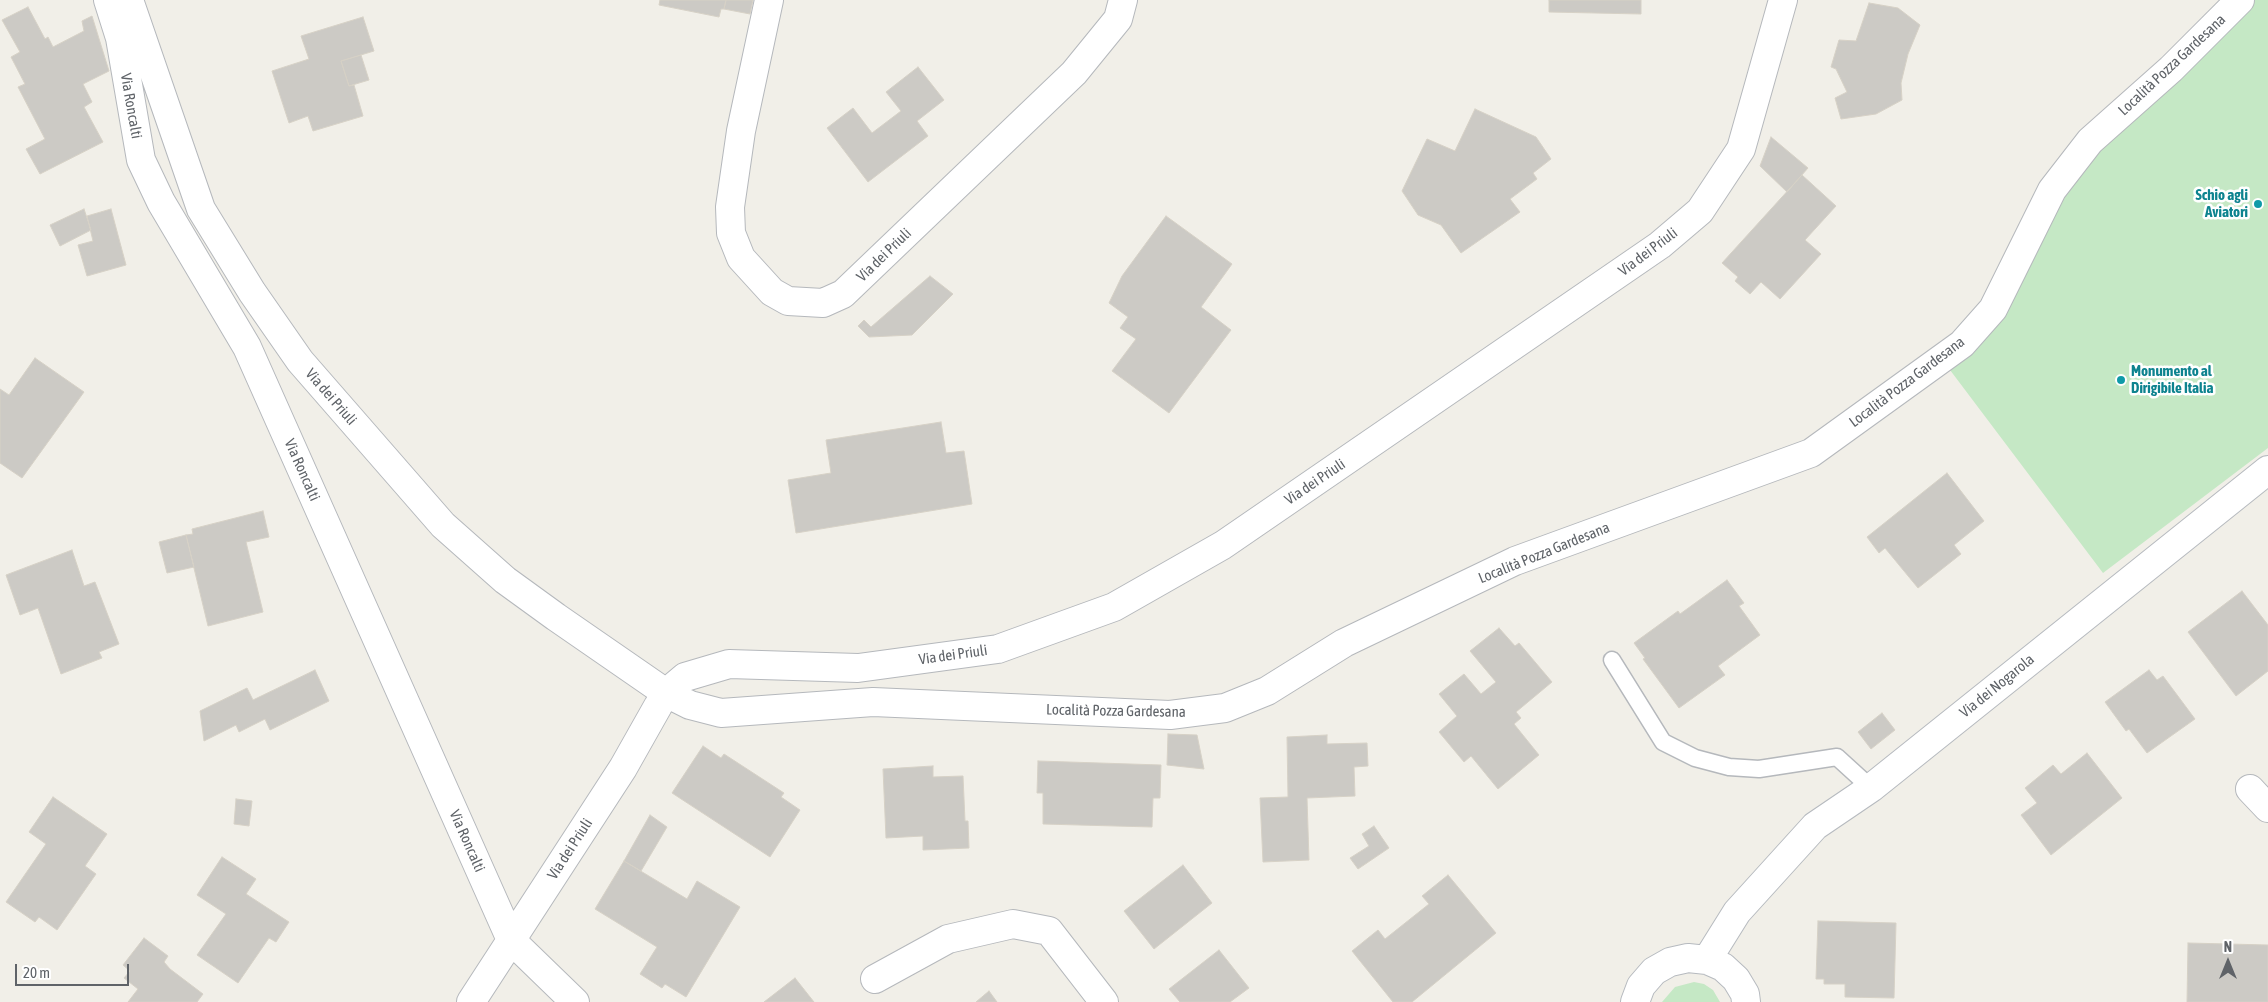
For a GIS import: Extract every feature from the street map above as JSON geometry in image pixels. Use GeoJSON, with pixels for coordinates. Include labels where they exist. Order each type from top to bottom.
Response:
{"type":"FeatureCollection","features":[{"type":"Feature","properties":{"kind":"street","name":"Via Roncalti"},"geometry":{"type":"LineString","coordinates":[[108,0],[120,38],[141,160],[161,202],[247,347],[511,940]]}},
{"type":"Feature","properties":{"kind":"street","name":"Via dei Priuli"},"geometry":{"type":"LineString","coordinates":[[129,0],[201,209],[252,292],[300,361],[443,525],[505,580],[666,693]]}},
{"type":"Feature","properties":{"kind":"street","name":"Via dei Priuli"},"geometry":{"type":"LineString","coordinates":[[769,0],[741,131],[730,207],[731,233],[740,258],[772,292],[788,301],[823,303],[843,294],[1074,72],[1118,19],[1123,0]]}},
{"type":"Feature","properties":{"kind":"street","name":"Via dei Priuli"},"geometry":{"type":"LineString","coordinates":[[471,1002],[622,768],[666,693],[685,677],[729,664],[858,668],[998,649],[1114,607],[1223,545],[1660,245],[1700,211],[1741,149],[1783,0]]}},
{"type":"Feature","properties":{"kind":"street","name":"Località Pozza Gardesana"},"geometry":{"type":"LineString","coordinates":[[666,693],[690,705],[721,713],[873,702],[1170,715],[1225,708],[1267,691],[1344,643],[1514,561],[1811,453],[1962,344],[1993,309],[2052,190],[2090,141],[2172,69],[2240,0]]}},
{"type":"Feature","properties":{"kind":"street","name":"Via dei Nogarola"},"geometry":{"type":"LineString","coordinates":[[1707,960],[1737,912],[1815,826],[1871,788],[2268,470]]}},
{"type":"Feature","properties":{"kind":"street"},"geometry":{"type":"LineString","coordinates":[[1737,912],[1741,990]]}},
{"type":"Feature","properties":{"kind":"street"},"geometry":{"type":"LineString","coordinates":[[875,979],[948,939],[1013,924],[1049,931],[1104,1002]]}},
{"type":"Feature","properties":{"kind":"street"},"geometry":{"type":"LineString","coordinates":[[511,940],[575,1002]]}},
{"type":"Feature","properties":{"kind":"street"},"geometry":{"type":"LineString","coordinates":[[1635,1002],[1641,986],[1654,971],[1670,962],[1688,958],[1707,960],[1723,967],[1741,990]]}},
{"type":"Feature","properties":{"kind":"lane"},"geometry":{"type":"LineString","coordinates":[[1612,660],[1663,742],[1695,758],[1737,768],[1759,768],[1838,757],[1871,788]]}},
{"type":"Feature","properties":{"kind":"green space"},"geometry":{"type":"Polygon","coordinates":[[[2246,0],[2268,0],[2268,448],[2103,573],[1947,366],[2093,145],[2246,0]]]}},
{"type":"Feature","properties":{"kind":"green space"},"geometry":{"type":"Polygon","coordinates":[[[1694,982],[1704,984],[1713,990],[1720,1002],[1662,1002],[1675,987],[1694,982]]]}},
{"type":"Feature","properties":{"kind":"building"},"geometry":{"type":"Polygon","coordinates":[[[660,0],[726,0],[724,9],[721,9],[719,17],[659,5],[660,0]]]}},
{"type":"Feature","properties":{"kind":"building"},"geometry":{"type":"Polygon","coordinates":[[[726,0],[753,0],[750,14],[724,9],[726,0]]]}},
{"type":"Feature","properties":{"kind":"building"},"geometry":{"type":"Polygon","coordinates":[[[1549,0],[1641,0],[1641,14],[1549,12],[1549,0]]]}},
{"type":"Feature","properties":{"kind":"building"},"geometry":{"type":"Polygon","coordinates":[[[1869,3],[1898,8],[1920,25],[1908,54],[1901,83],[1902,100],[1876,114],[1841,119],[1835,98],[1847,92],[1836,69],[1831,67],[1839,40],[1856,41],[1869,3]]]}},
{"type":"Feature","properties":{"kind":"building"},"geometry":{"type":"Polygon","coordinates":[[[28,7],[45,39],[48,37],[53,47],[84,31],[82,21],[92,16],[109,71],[83,84],[92,102],[84,107],[103,142],[40,174],[26,149],[45,139],[18,87],[25,84],[11,57],[20,52],[2,20],[28,7]]]}},
{"type":"Feature","properties":{"kind":"building"},"geometry":{"type":"Polygon","coordinates":[[[363,17],[374,51],[341,61],[349,86],[354,85],[363,116],[313,131],[308,116],[289,123],[272,71],[309,59],[301,36],[363,17]]]}},
{"type":"Feature","properties":{"kind":"building"},"geometry":{"type":"Polygon","coordinates":[[[361,55],[369,80],[349,86],[341,61],[361,55]]]}},
{"type":"Feature","properties":{"kind":"building"},"geometry":{"type":"Polygon","coordinates":[[[918,67],[944,100],[917,121],[928,136],[868,182],[827,128],[853,108],[872,133],[901,111],[886,92],[918,67]]]}},
{"type":"Feature","properties":{"kind":"building"},"geometry":{"type":"Polygon","coordinates":[[[1475,109],[1536,137],[1551,159],[1533,173],[1537,179],[1510,199],[1520,212],[1461,253],[1441,225],[1418,215],[1402,191],[1427,139],[1455,151],[1475,109]]]}},
{"type":"Feature","properties":{"kind":"building"},"geometry":{"type":"Polygon","coordinates":[[[1771,137],[1808,168],[1787,192],[1760,166],[1771,137]]]}},
{"type":"Feature","properties":{"kind":"building"},"geometry":{"type":"Polygon","coordinates":[[[1802,175],[1836,206],[1805,240],[1821,254],[1780,299],[1761,282],[1750,294],[1735,281],[1738,277],[1722,263],[1802,175]]]}},
{"type":"Feature","properties":{"kind":"building"},"geometry":{"type":"Polygon","coordinates":[[[84,209],[91,230],[60,246],[50,225],[84,209]]]}},
{"type":"Feature","properties":{"kind":"building"},"geometry":{"type":"Polygon","coordinates":[[[111,209],[126,265],[87,276],[78,245],[93,241],[87,216],[111,209]]]}},
{"type":"Feature","properties":{"kind":"building"},"geometry":{"type":"Polygon","coordinates":[[[1166,216],[1232,264],[1201,307],[1231,330],[1169,413],[1112,371],[1136,339],[1120,328],[1128,317],[1109,303],[1122,276],[1166,216]]]}},
{"type":"Feature","properties":{"kind":"building"},"geometry":{"type":"Polygon","coordinates":[[[930,276],[953,294],[912,335],[869,337],[858,326],[864,320],[871,327],[930,276]]]}},
{"type":"Feature","properties":{"kind":"building"},"geometry":{"type":"Polygon","coordinates":[[[35,358],[84,392],[22,478],[0,463],[0,389],[9,395],[35,358]]]}},
{"type":"Feature","properties":{"kind":"building"},"geometry":{"type":"Polygon","coordinates":[[[941,422],[946,453],[964,451],[972,504],[796,533],[788,480],[831,473],[826,440],[941,422]]]}},
{"type":"Feature","properties":{"kind":"building"},"geometry":{"type":"Polygon","coordinates":[[[1947,473],[1984,521],[1954,545],[1961,554],[1918,588],[1885,548],[1879,553],[1867,537],[1947,473]]]}},
{"type":"Feature","properties":{"kind":"building"},"geometry":{"type":"Polygon","coordinates":[[[263,511],[269,537],[246,542],[263,612],[208,626],[186,535],[193,534],[192,529],[263,511]]]}},
{"type":"Feature","properties":{"kind":"building"},"geometry":{"type":"Polygon","coordinates":[[[186,535],[194,567],[167,573],[159,542],[186,535]]]}},
{"type":"Feature","properties":{"kind":"building"},"geometry":{"type":"Polygon","coordinates":[[[72,550],[84,586],[95,582],[119,644],[99,652],[102,658],[61,674],[38,608],[20,615],[6,575],[72,550]]]}},
{"type":"Feature","properties":{"kind":"building"},"geometry":{"type":"Polygon","coordinates":[[[1727,580],[1744,603],[1739,606],[1760,635],[1718,666],[1725,675],[1679,708],[1643,659],[1645,658],[1634,643],[1678,611],[1680,614],[1727,580]]]}},
{"type":"Feature","properties":{"kind":"building"},"geometry":{"type":"Polygon","coordinates":[[[2242,591],[2268,625],[2268,671],[2236,696],[2188,632],[2242,591]]]}},
{"type":"Feature","properties":{"kind":"building"},"geometry":{"type":"Polygon","coordinates":[[[1499,628],[1515,646],[1519,643],[1552,682],[1516,712],[1521,718],[1514,724],[1539,755],[1498,789],[1471,756],[1464,762],[1439,732],[1457,716],[1439,694],[1464,674],[1481,694],[1496,682],[1470,651],[1499,628]]]}},
{"type":"Feature","properties":{"kind":"building"},"geometry":{"type":"Polygon","coordinates":[[[315,670],[329,701],[270,730],[265,719],[239,732],[236,725],[204,741],[200,711],[247,688],[253,700],[315,670]]]}},
{"type":"Feature","properties":{"kind":"building"},"geometry":{"type":"Polygon","coordinates":[[[2149,670],[2157,680],[2163,676],[2195,719],[2147,753],[2129,729],[2126,731],[2105,702],[2149,670]]]}},
{"type":"Feature","properties":{"kind":"building"},"geometry":{"type":"Polygon","coordinates":[[[1882,713],[1895,730],[1871,749],[1858,732],[1882,713]]]}},
{"type":"Feature","properties":{"kind":"building"},"geometry":{"type":"Polygon","coordinates":[[[1168,734],[1197,735],[1204,769],[1167,765],[1168,734]]]}},
{"type":"Feature","properties":{"kind":"building"},"geometry":{"type":"Polygon","coordinates":[[[1327,735],[1327,744],[1367,743],[1368,766],[1354,767],[1355,796],[1307,798],[1309,860],[1263,862],[1260,798],[1288,797],[1287,737],[1327,735]]]}},
{"type":"Feature","properties":{"kind":"building"},"geometry":{"type":"Polygon","coordinates":[[[703,746],[721,758],[724,754],[784,793],[781,797],[800,810],[770,857],[672,793],[703,746]]]}},
{"type":"Feature","properties":{"kind":"building"},"geometry":{"type":"Polygon","coordinates":[[[2087,753],[2122,798],[2051,855],[2021,815],[2037,803],[2025,788],[2053,765],[2061,774],[2087,753]]]}},
{"type":"Feature","properties":{"kind":"building"},"geometry":{"type":"Polygon","coordinates":[[[1038,761],[1161,765],[1160,798],[1153,798],[1152,827],[1043,824],[1043,793],[1037,793],[1038,761]]]}},
{"type":"Feature","properties":{"kind":"building"},"geometry":{"type":"Polygon","coordinates":[[[933,766],[933,777],[963,776],[965,821],[968,821],[969,848],[923,850],[923,836],[886,838],[883,769],[933,766]]]}},
{"type":"Feature","properties":{"kind":"building"},"geometry":{"type":"Polygon","coordinates":[[[53,797],[107,834],[85,866],[96,874],[57,930],[39,917],[35,922],[6,902],[46,844],[29,832],[53,797]]]}},
{"type":"Feature","properties":{"kind":"building"},"geometry":{"type":"Polygon","coordinates":[[[236,799],[252,801],[249,826],[234,824],[236,799]]]}},
{"type":"Feature","properties":{"kind":"building"},"geometry":{"type":"Polygon","coordinates":[[[650,815],[667,827],[641,871],[624,861],[650,815]]]}},
{"type":"Feature","properties":{"kind":"building"},"geometry":{"type":"Polygon","coordinates":[[[1374,826],[1389,848],[1358,869],[1350,858],[1369,846],[1362,834],[1374,826]]]}},
{"type":"Feature","properties":{"kind":"building"},"geometry":{"type":"Polygon","coordinates":[[[222,857],[256,879],[246,894],[289,922],[276,942],[269,938],[238,983],[197,955],[226,914],[197,895],[222,857]]]}},
{"type":"Feature","properties":{"kind":"building"},"geometry":{"type":"Polygon","coordinates":[[[624,861],[687,899],[697,881],[740,907],[686,997],[665,984],[662,988],[640,974],[657,947],[595,909],[624,861]]]}},
{"type":"Feature","properties":{"kind":"building"},"geometry":{"type":"Polygon","coordinates":[[[1183,865],[1212,903],[1154,949],[1124,911],[1183,865]]]}},
{"type":"Feature","properties":{"kind":"building"},"geometry":{"type":"Polygon","coordinates":[[[1448,875],[1496,933],[1412,1002],[1393,1002],[1352,951],[1378,930],[1385,939],[1429,904],[1422,896],[1448,875]]]}},
{"type":"Feature","properties":{"kind":"building"},"geometry":{"type":"Polygon","coordinates":[[[1818,921],[1896,923],[1894,998],[1845,997],[1845,984],[1824,984],[1824,979],[1816,979],[1818,921]]]}},
{"type":"Feature","properties":{"kind":"building"},"geometry":{"type":"Polygon","coordinates":[[[144,938],[168,956],[164,962],[170,969],[203,994],[197,1002],[128,1002],[138,989],[124,978],[130,971],[123,965],[144,938]]]}},
{"type":"Feature","properties":{"kind":"building"},"geometry":{"type":"Polygon","coordinates":[[[2188,943],[2268,945],[2268,1002],[2187,1002],[2188,943]]]}},
{"type":"Feature","properties":{"kind":"building"},"geometry":{"type":"Polygon","coordinates":[[[1219,950],[1249,988],[1230,1002],[1180,1002],[1169,989],[1219,950]]]}},
{"type":"Feature","properties":{"kind":"building"},"geometry":{"type":"Polygon","coordinates":[[[795,978],[814,1002],[764,1002],[795,978]]]}},
{"type":"Feature","properties":{"kind":"building"},"geometry":{"type":"Polygon","coordinates":[[[989,991],[997,1002],[976,1002],[989,991]]]}},
{"type":"Feature","properties":{"kind":"place","name":"Schio agli Aviatori"},"geometry":{"type":"Point","coordinates":[2258,204]}},
{"type":"Feature","properties":{"kind":"place","name":"Monumento al Dirigibile Italia"},"geometry":{"type":"Point","coordinates":[2121,380]}}]}
